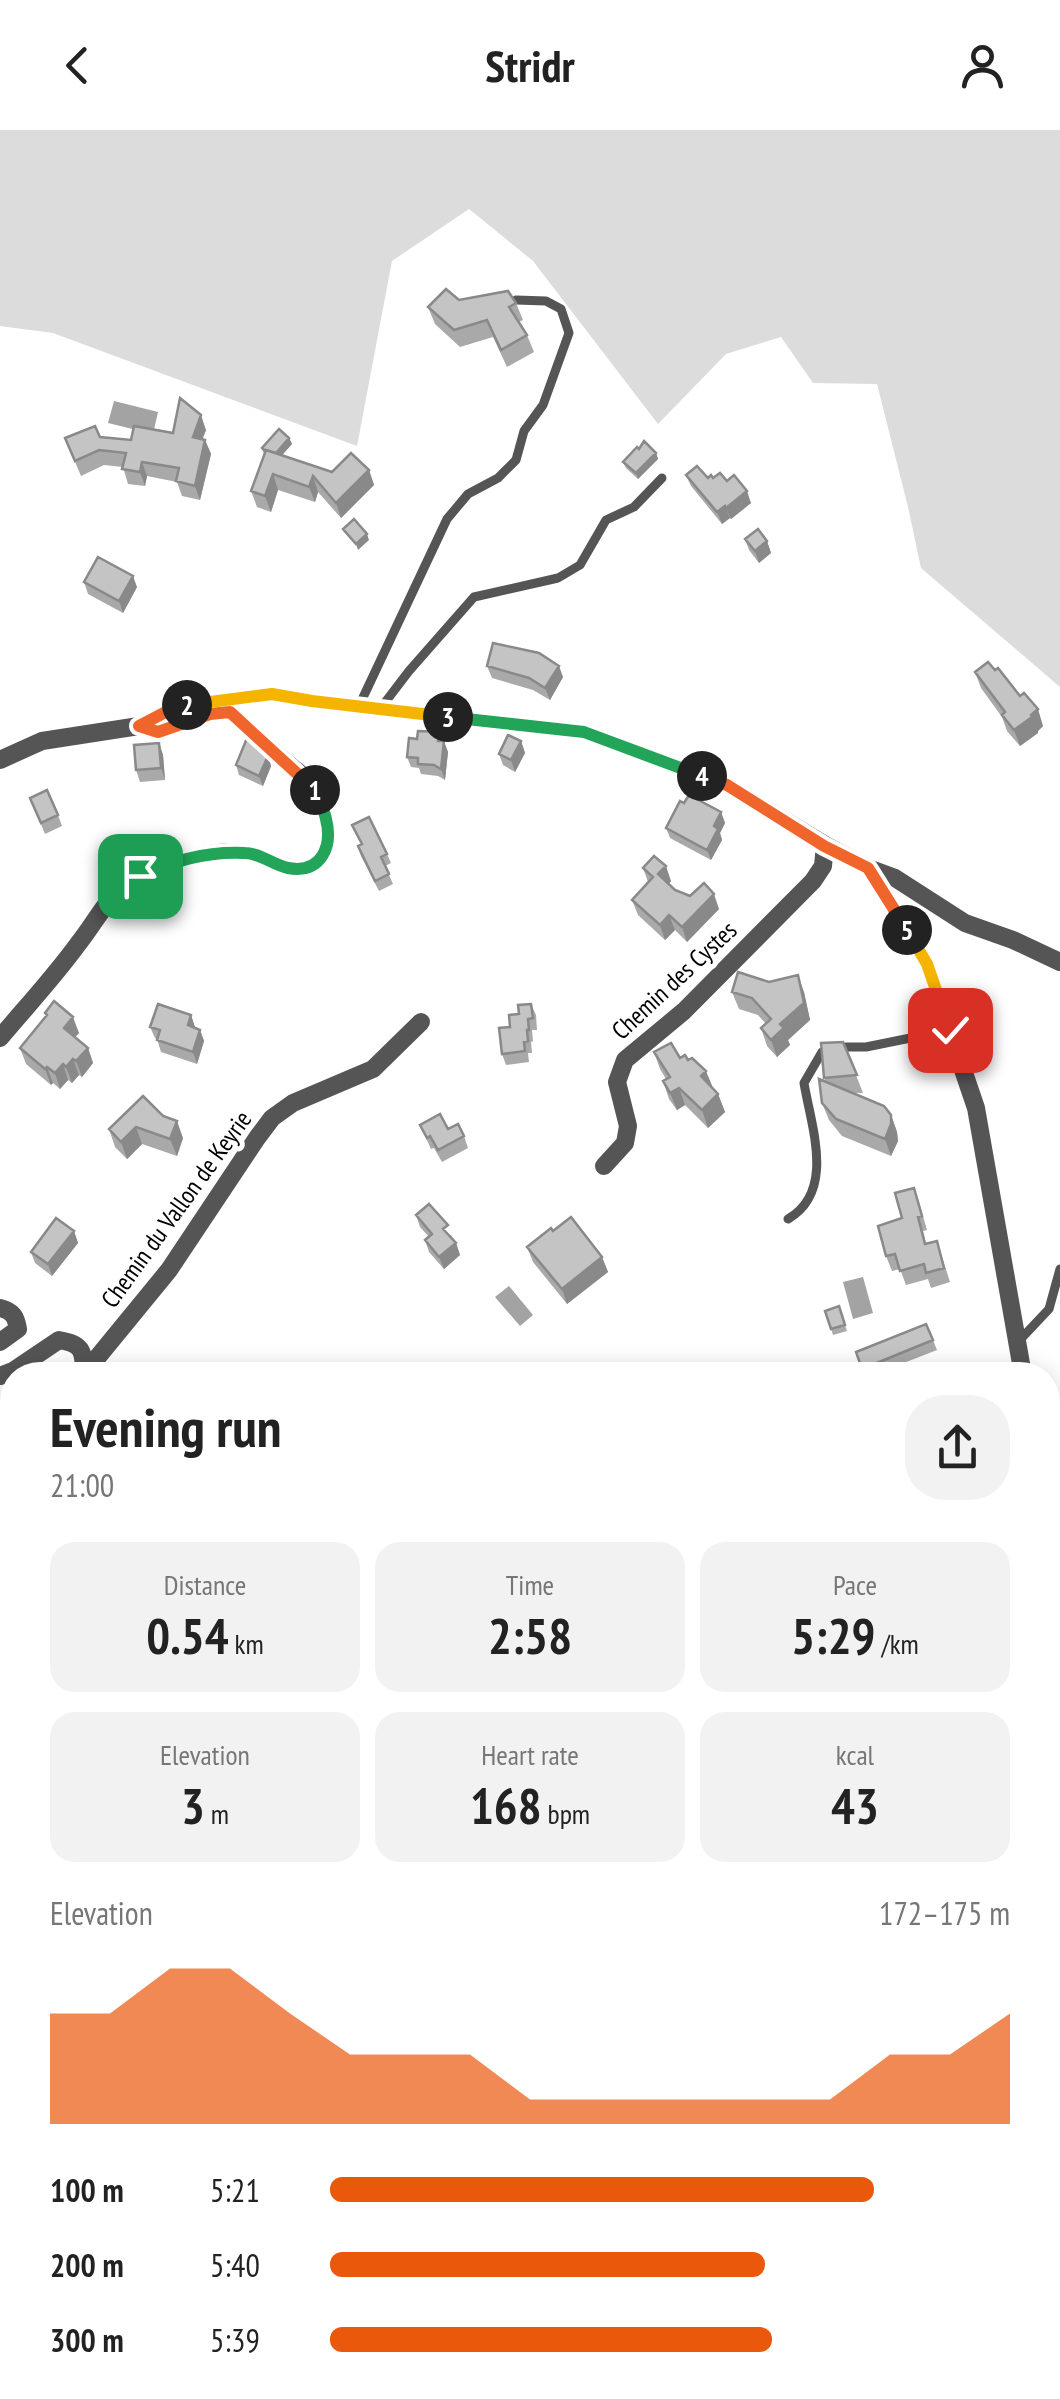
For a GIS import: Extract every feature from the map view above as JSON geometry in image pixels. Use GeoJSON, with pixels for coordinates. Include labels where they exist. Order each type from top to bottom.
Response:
{"type":"FeatureCollection","features":[{"type":"Feature","properties":{"kind":"street"},"geometry":{"type":"LineString","coordinates":[[0,760],[42,740],[139,726],[177,706],[272,694],[584,732],[727,785],[824,846],[895,878],[965,923],[1060,962]]}},
{"type":"Feature","properties":{"kind":"street"},"geometry":{"type":"LineString","coordinates":[[0,1038],[80,943],[116,890],[140,876],[174,863],[223,853],[250,852],[289,868],[304,868],[318,862],[324,854],[327,820],[314,786],[230,712],[210,714],[158,732],[139,726]]}},
{"type":"Feature","properties":{"kind":"street","name":"Chemin des Cystes"},"geometry":{"type":"LineString","coordinates":[[604,1166],[625,1143],[628,1126],[617,1082],[624,1060],[684,1011],[813,881],[823,866],[824,846]]}},
{"type":"Feature","properties":{"kind":"street"},"geometry":{"type":"LineString","coordinates":[[868,868],[927,964],[976,1108],[1020,1362]]}},
{"type":"Feature","properties":{"kind":"street","name":"Chemin du Vallon de Keyrie"},"geometry":{"type":"LineString","coordinates":[[93,1362],[169,1270],[272,1118],[293,1103],[373,1069],[421,1022]]}},
{"type":"Feature","properties":{"kind":"street"},"geometry":{"type":"LineString","coordinates":[[0,1308],[10,1310],[18,1329],[0,1342]]}},
{"type":"Feature","properties":{"kind":"street"},"geometry":{"type":"LineString","coordinates":[[26,1362],[58,1340],[74,1343],[84,1362]]}},
{"type":"Feature","properties":{"kind":"lane"},"geometry":{"type":"LineString","coordinates":[[359,706],[447,520],[468,494],[498,478],[516,460],[524,431],[543,405],[569,333],[561,310],[546,301],[516,300]]}},
{"type":"Feature","properties":{"kind":"lane"},"geometry":{"type":"LineString","coordinates":[[380,709],[474,597],[558,578],[580,565],[606,520],[634,507],[662,478]]}},
{"type":"Feature","properties":{"kind":"lane"},"geometry":{"type":"LineString","coordinates":[[788,1218],[800,1212],[814,1188],[818,1170],[804,1083],[822,1052],[836,1046],[866,1047],[950,1030]]}},
{"type":"Feature","properties":{"kind":"lane"},"geometry":{"type":"LineString","coordinates":[[1017,1343],[1048,1310],[1060,1269]]}},
{"type":"Feature","properties":{"kind":"shaded area"},"geometry":{"type":"Polygon","coordinates":[[[0,130],[1060,130],[1060,687],[921,568],[877,384],[813,383],[781,337],[726,354],[658,424],[533,261],[469,209],[392,261],[357,446],[53,333],[0,326],[0,130]]]}},
{"type":"Feature","properties":{"kind":"shaded area"},"geometry":{"type":"Polygon","coordinates":[[[114,401],[158,412],[153,434],[108,423],[114,401]]]}},
{"type":"Feature","properties":{"kind":"shaded area"},"geometry":{"type":"Polygon","coordinates":[[[863,1277],[873,1313],[853,1319],[843,1282],[863,1277]]]}},
{"type":"Feature","properties":{"kind":"shaded area"},"geometry":{"type":"Polygon","coordinates":[[[509,1286],[533,1315],[520,1326],[495,1297],[509,1286]]]}},
{"type":"Feature","properties":{"kind":"building"},"geometry":{"type":"Polygon","coordinates":[[[446,289],[459,300],[508,291],[516,303],[509,307],[527,335],[501,350],[487,320],[454,330],[428,307],[446,289]]]}},
{"type":"Feature","properties":{"kind":"building"},"geometry":{"type":"Polygon","coordinates":[[[180,398],[201,415],[193,437],[205,440],[195,486],[176,481],[179,468],[142,462],[140,472],[122,469],[126,453],[99,450],[75,461],[65,438],[95,426],[100,437],[131,440],[134,426],[173,433],[180,398]]]}},
{"type":"Feature","properties":{"kind":"building"},"geometry":{"type":"Polygon","coordinates":[[[279,429],[289,438],[276,453],[265,451],[262,448],[279,429]]]}},
{"type":"Feature","properties":{"kind":"building"},"geometry":{"type":"Polygon","coordinates":[[[644,441],[656,453],[636,473],[623,462],[644,441]]]}},
{"type":"Feature","properties":{"kind":"building"},"geometry":{"type":"Polygon","coordinates":[[[266,450],[332,472],[351,453],[369,470],[336,503],[313,476],[309,487],[273,474],[265,496],[251,491],[266,450]]]}},
{"type":"Feature","properties":{"kind":"building"},"geometry":{"type":"Polygon","coordinates":[[[697,466],[708,478],[720,473],[727,481],[734,475],[747,491],[717,512],[686,475],[697,466]]]}},
{"type":"Feature","properties":{"kind":"building"},"geometry":{"type":"Polygon","coordinates":[[[354,519],[367,534],[356,544],[343,529],[354,519]]]}},
{"type":"Feature","properties":{"kind":"building"},"geometry":{"type":"Polygon","coordinates":[[[758,529],[767,541],[755,551],[745,539],[758,529]]]}},
{"type":"Feature","properties":{"kind":"building"},"geometry":{"type":"Polygon","coordinates":[[[98,557],[133,576],[119,601],[84,582],[98,557]]]}},
{"type":"Feature","properties":{"kind":"building"},"geometry":{"type":"Polygon","coordinates":[[[493,643],[539,653],[559,666],[545,688],[529,678],[487,666],[493,643]]]}},
{"type":"Feature","properties":{"kind":"building"},"geometry":{"type":"Polygon","coordinates":[[[988,662],[1038,709],[1014,730],[975,672],[988,662]]]}},
{"type":"Feature","properties":{"kind":"building"},"geometry":{"type":"Polygon","coordinates":[[[418,731],[439,732],[438,741],[444,741],[441,769],[407,757],[409,738],[417,739],[418,731]]]}},
{"type":"Feature","properties":{"kind":"building"},"geometry":{"type":"Polygon","coordinates":[[[508,735],[521,741],[511,760],[499,754],[508,735]]]}},
{"type":"Feature","properties":{"kind":"building"},"geometry":{"type":"Polygon","coordinates":[[[247,738],[268,756],[259,776],[236,765],[247,738]]]}},
{"type":"Feature","properties":{"kind":"building"},"geometry":{"type":"Polygon","coordinates":[[[159,743],[161,768],[136,770],[134,745],[159,743]]]}},
{"type":"Feature","properties":{"kind":"building"},"geometry":{"type":"Polygon","coordinates":[[[47,790],[58,815],[41,823],[30,798],[47,790]]]}},
{"type":"Feature","properties":{"kind":"building"},"geometry":{"type":"Polygon","coordinates":[[[689,795],[721,812],[714,826],[718,829],[707,850],[666,828],[680,801],[684,803],[689,795]]]}},
{"type":"Feature","properties":{"kind":"building"},"geometry":{"type":"Polygon","coordinates":[[[369,817],[387,854],[381,857],[389,874],[375,881],[352,825],[369,817]]]}},
{"type":"Feature","properties":{"kind":"building"},"geometry":{"type":"Polygon","coordinates":[[[654,856],[666,866],[658,874],[675,890],[690,896],[704,883],[714,894],[682,927],[669,915],[660,925],[632,900],[653,877],[643,868],[654,856]]]}},
{"type":"Feature","properties":{"kind":"building"},"geometry":{"type":"Polygon","coordinates":[[[738,972],[769,982],[798,975],[804,1003],[780,1024],[784,1028],[771,1040],[761,1028],[771,1019],[752,998],[732,992],[738,972]]]}},
{"type":"Feature","properties":{"kind":"building"},"geometry":{"type":"Polygon","coordinates":[[[54,1001],[73,1017],[64,1028],[88,1048],[76,1061],[73,1059],[66,1067],[63,1064],[55,1073],[20,1048],[54,1001]]]}},
{"type":"Feature","properties":{"kind":"building"},"geometry":{"type":"Polygon","coordinates":[[[158,1004],[191,1015],[188,1025],[200,1030],[193,1052],[157,1040],[160,1030],[150,1027],[158,1004]]]}},
{"type":"Feature","properties":{"kind":"building"},"geometry":{"type":"Polygon","coordinates":[[[531,1004],[533,1018],[528,1019],[525,1051],[502,1054],[499,1028],[510,1027],[509,1015],[519,1014],[518,1005],[531,1004]]]}},
{"type":"Feature","properties":{"kind":"building"},"geometry":{"type":"Polygon","coordinates":[[[843,1042],[857,1075],[824,1078],[821,1043],[843,1042]]]}},
{"type":"Feature","properties":{"kind":"building"},"geometry":{"type":"Polygon","coordinates":[[[671,1043],[680,1058],[692,1058],[706,1071],[701,1076],[718,1094],[702,1110],[679,1088],[670,1093],[663,1081],[670,1077],[654,1052],[671,1043]]]}},
{"type":"Feature","properties":{"kind":"building"},"geometry":{"type":"Polygon","coordinates":[[[819,1079],[884,1106],[891,1115],[885,1139],[836,1119],[822,1103],[819,1079]]]}},
{"type":"Feature","properties":{"kind":"building"},"geometry":{"type":"Polygon","coordinates":[[[143,1096],[163,1116],[177,1121],[170,1139],[136,1127],[121,1142],[109,1129],[143,1096]]]}},
{"type":"Feature","properties":{"kind":"building"},"geometry":{"type":"Polygon","coordinates":[[[440,1114],[448,1129],[458,1124],[464,1136],[438,1150],[420,1125],[440,1114]]]}},
{"type":"Feature","properties":{"kind":"building"},"geometry":{"type":"Polygon","coordinates":[[[914,1188],[925,1244],[937,1241],[944,1268],[926,1273],[924,1264],[900,1271],[895,1254],[886,1256],[878,1226],[902,1218],[895,1193],[914,1188]]]}},
{"type":"Feature","properties":{"kind":"building"},"geometry":{"type":"Polygon","coordinates":[[[429,1204],[448,1225],[443,1229],[456,1243],[439,1257],[425,1240],[432,1234],[416,1215],[429,1204]]]}},
{"type":"Feature","properties":{"kind":"building"},"geometry":{"type":"Polygon","coordinates":[[[571,1217],[602,1257],[562,1289],[527,1247],[571,1217]]]}},
{"type":"Feature","properties":{"kind":"building"},"geometry":{"type":"Polygon","coordinates":[[[56,1218],[74,1231],[48,1264],[31,1252],[56,1218]]]}},
{"type":"Feature","properties":{"kind":"building"},"geometry":{"type":"Polygon","coordinates":[[[839,1306],[845,1325],[831,1329],[825,1311],[839,1306]]]}},
{"type":"Feature","properties":{"kind":"building"},"geometry":{"type":"Polygon","coordinates":[[[926,1324],[933,1340],[879,1362],[860,1362],[856,1352],[926,1324]]]}},
{"type":"Feature","properties":{"kind":"route"},"geometry":{"type":"LineString","coordinates":[[140,876],[159,867],[223,853],[250,852],[289,868],[304,868],[318,862],[328,838],[327,820],[314,786],[230,712],[210,714],[158,732],[139,726],[177,706],[272,694],[584,732],[727,785],[824,846],[868,868],[927,964],[950,1030]]}}]}
